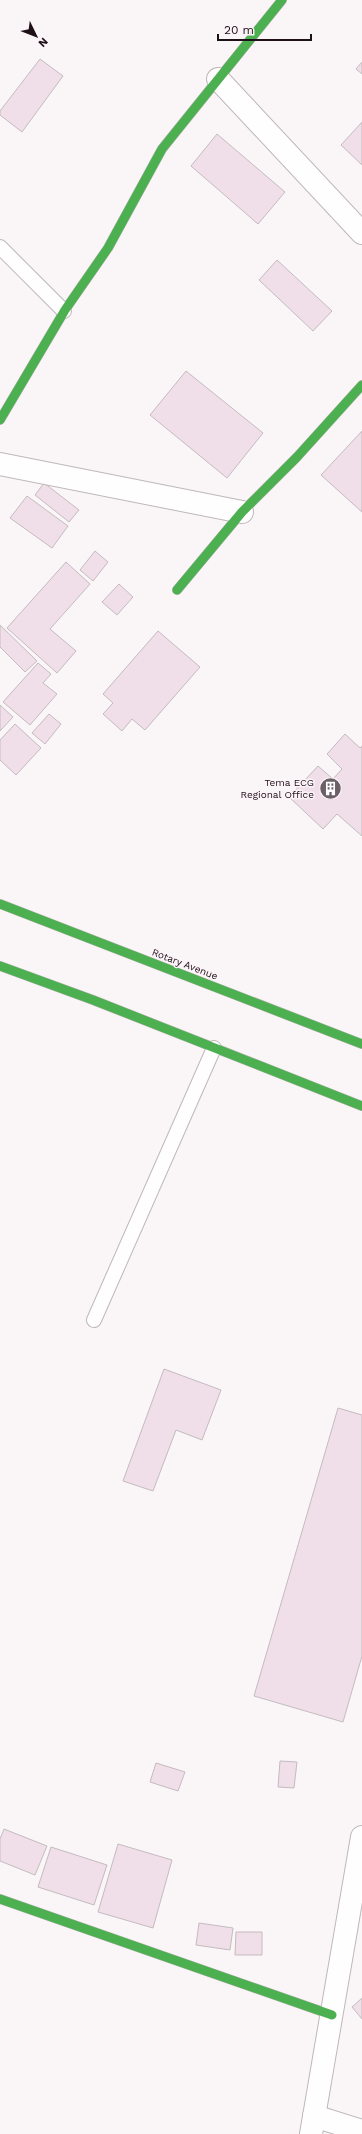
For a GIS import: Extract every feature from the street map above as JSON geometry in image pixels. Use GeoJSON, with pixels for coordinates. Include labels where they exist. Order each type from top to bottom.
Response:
{"type":"FeatureCollection","features":[{"type":"Feature","properties":{"kind":"street"},"geometry":{"type":"LineString","coordinates":[[0,420],[64,311],[108,248],[162,149],[282,0]]}},
{"type":"Feature","properties":{"kind":"street"},"geometry":{"type":"LineString","coordinates":[[218,79],[362,233]]}},
{"type":"Feature","properties":{"kind":"street"},"geometry":{"type":"LineString","coordinates":[[178,590],[242,512],[297,456],[362,385]]}},
{"type":"Feature","properties":{"kind":"street"},"geometry":{"type":"LineString","coordinates":[[0,464],[242,512]]}},
{"type":"Feature","properties":{"kind":"street","name":"Rotary Avenue"},"geometry":{"type":"LineString","coordinates":[[0,904],[362,1044]]}},
{"type":"Feature","properties":{"kind":"street"},"geometry":{"type":"LineString","coordinates":[[0,966],[362,1106]]}},
{"type":"Feature","properties":{"kind":"street"},"geometry":{"type":"LineString","coordinates":[[362,1837],[313,2125],[362,2131]]}},
{"type":"Feature","properties":{"kind":"street"},"geometry":{"type":"LineString","coordinates":[[0,1899],[332,2015]]}},
{"type":"Feature","properties":{"kind":"lane"},"geometry":{"type":"LineString","coordinates":[[0,247],[64,311]]}},
{"type":"Feature","properties":{"kind":"lane"},"geometry":{"type":"LineString","coordinates":[[94,1320],[214,1048]]}},
{"type":"Feature","properties":{"kind":"building"},"geometry":{"type":"Polygon","coordinates":[[[40,59],[63,76],[22,132],[0,115],[0,111],[40,59]]]}},
{"type":"Feature","properties":{"kind":"building"},"geometry":{"type":"Polygon","coordinates":[[[362,62],[362,74],[356,69],[362,62]]]}},
{"type":"Feature","properties":{"kind":"building"},"geometry":{"type":"Polygon","coordinates":[[[362,122],[362,165],[341,145],[362,122]]]}},
{"type":"Feature","properties":{"kind":"building"},"geometry":{"type":"Polygon","coordinates":[[[217,134],[285,192],[258,224],[191,166],[217,134]]]}},
{"type":"Feature","properties":{"kind":"building"},"geometry":{"type":"Polygon","coordinates":[[[277,260],[332,311],[313,331],[259,280],[277,260]]]}},
{"type":"Feature","properties":{"kind":"building"},"geometry":{"type":"Polygon","coordinates":[[[186,371],[263,433],[227,478],[150,415],[186,371]]]}},
{"type":"Feature","properties":{"kind":"building"},"geometry":{"type":"Polygon","coordinates":[[[362,431],[362,512],[321,475],[362,431]]]}},
{"type":"Feature","properties":{"kind":"building"},"geometry":{"type":"Polygon","coordinates":[[[44,483],[79,510],[69,522],[35,495],[44,483]]]}},
{"type":"Feature","properties":{"kind":"building"},"geometry":{"type":"Polygon","coordinates":[[[27,496],[68,526],[52,548],[10,518],[27,496]]]}},
{"type":"Feature","properties":{"kind":"building"},"geometry":{"type":"Polygon","coordinates":[[[95,551],[108,562],[93,581],[80,570],[95,551]]]}},
{"type":"Feature","properties":{"kind":"building"},"geometry":{"type":"Polygon","coordinates":[[[66,562],[90,584],[50,629],[76,651],[57,673],[7,628],[66,562]]]}},
{"type":"Feature","properties":{"kind":"building"},"geometry":{"type":"Polygon","coordinates":[[[119,584],[133,597],[117,615],[102,602],[119,584]]]}},
{"type":"Feature","properties":{"kind":"building"},"geometry":{"type":"Polygon","coordinates":[[[0,625],[37,661],[25,672],[0,647],[0,625]]]}},
{"type":"Feature","properties":{"kind":"building"},"geometry":{"type":"Polygon","coordinates":[[[158,631],[200,667],[145,730],[132,719],[122,731],[103,714],[113,703],[103,694],[158,631]]]}},
{"type":"Feature","properties":{"kind":"building"},"geometry":{"type":"Polygon","coordinates":[[[38,663],[51,674],[43,683],[57,694],[30,725],[3,702],[38,663]]]}},
{"type":"Feature","properties":{"kind":"building"},"geometry":{"type":"Polygon","coordinates":[[[0,705],[13,717],[0,731],[0,705]]]}},
{"type":"Feature","properties":{"kind":"building"},"geometry":{"type":"Polygon","coordinates":[[[49,714],[61,724],[45,744],[32,733],[49,714]]]}},
{"type":"Feature","properties":{"kind":"building"},"geometry":{"type":"Polygon","coordinates":[[[15,724],[41,748],[16,775],[0,760],[0,740],[15,724]]]}},
{"type":"Feature","properties":{"kind":"building","name":"Tema ECG Regional Office"},"geometry":{"type":"Polygon","coordinates":[[[345,734],[360,748],[362,746],[362,836],[337,814],[323,829],[289,797],[318,766],[333,779],[342,769],[327,754],[345,734]]]}},
{"type":"Feature","properties":{"kind":"building"},"geometry":{"type":"Polygon","coordinates":[[[164,1369],[221,1390],[202,1440],[176,1430],[153,1491],[123,1481],[164,1369]]]}},
{"type":"Feature","properties":{"kind":"building"},"geometry":{"type":"Polygon","coordinates":[[[338,1408],[362,1415],[362,1656],[343,1722],[254,1696],[338,1408]]]}},
{"type":"Feature","properties":{"kind":"building"},"geometry":{"type":"Polygon","coordinates":[[[280,1761],[297,1762],[294,1788],[278,1787],[280,1761]]]}},
{"type":"Feature","properties":{"kind":"building"},"geometry":{"type":"Polygon","coordinates":[[[156,1763],[185,1772],[178,1791],[150,1782],[156,1763]]]}},
{"type":"Feature","properties":{"kind":"building"},"geometry":{"type":"Polygon","coordinates":[[[4,1829],[47,1846],[35,1875],[0,1861],[0,1839],[4,1829]]]}},
{"type":"Feature","properties":{"kind":"building"},"geometry":{"type":"Polygon","coordinates":[[[118,1844],[172,1860],[153,1928],[98,1912],[118,1844]]]}},
{"type":"Feature","properties":{"kind":"building"},"geometry":{"type":"Polygon","coordinates":[[[51,1847],[107,1865],[94,1905],[38,1887],[51,1847]]]}},
{"type":"Feature","properties":{"kind":"building"},"geometry":{"type":"Polygon","coordinates":[[[199,1923],[233,1928],[230,1950],[196,1945],[199,1923]]]}},
{"type":"Feature","properties":{"kind":"building"},"geometry":{"type":"Polygon","coordinates":[[[236,1932],[262,1932],[262,1955],[235,1955],[236,1932]]]}},
{"type":"Feature","properties":{"kind":"building"},"geometry":{"type":"Polygon","coordinates":[[[362,1998],[362,2019],[352,2007],[362,1998]]]}},
{"type":"Feature","properties":{"kind":"traffic: fast"},"geometry":{"type":"LineString","coordinates":[[0,420],[65,310],[108,248],[162,149],[282,0]]}},
{"type":"Feature","properties":{"kind":"traffic: fast"},"geometry":{"type":"LineString","coordinates":[[177,590],[242,512],[297,457],[362,385]]}},
{"type":"Feature","properties":{"kind":"traffic: fast"},"geometry":{"type":"LineString","coordinates":[[0,904],[362,1044]]}},
{"type":"Feature","properties":{"kind":"traffic: fast"},"geometry":{"type":"LineString","coordinates":[[0,966],[93,1000],[362,1106]]}},
{"type":"Feature","properties":{"kind":"traffic: fast"},"geometry":{"type":"LineString","coordinates":[[0,1899],[332,2015]]}},
{"type":"Feature","properties":{"kind":"place","name":"Tema ECG Regional Office"},"geometry":{"type":"Point","coordinates":[330,788]}}]}
